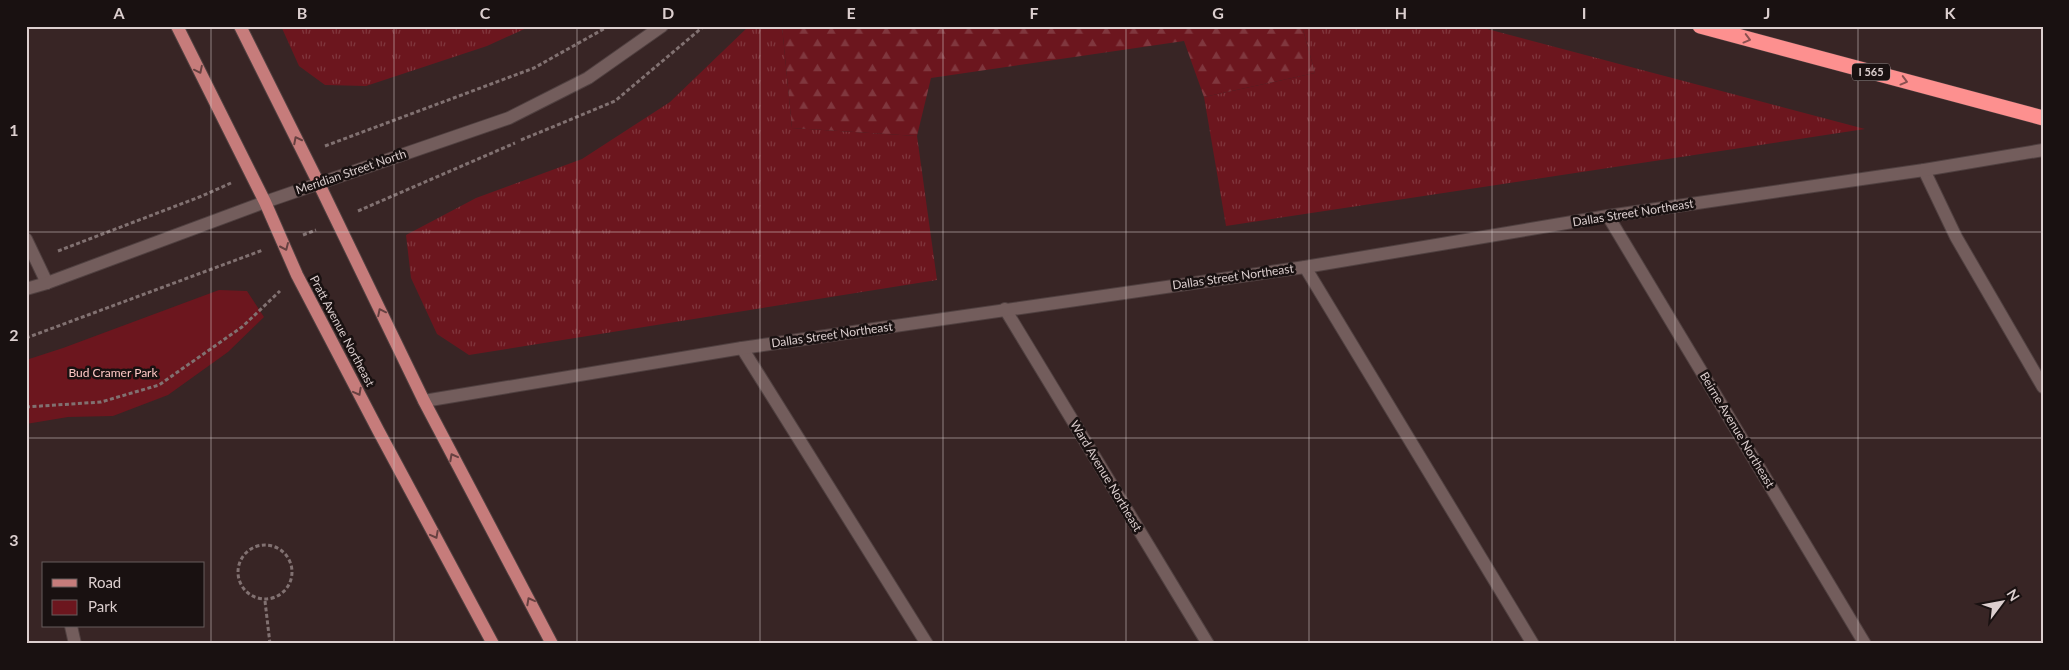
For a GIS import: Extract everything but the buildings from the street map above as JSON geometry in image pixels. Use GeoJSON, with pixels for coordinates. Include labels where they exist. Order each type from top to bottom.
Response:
{"type":"FeatureCollection","features":[{"type":"Feature","properties":{"kind":"highway","name":"I 565"},"geometry":{"type":"LineString","coordinates":[[1700,26],[2043,118]]}},
{"type":"Feature","properties":{"kind":"main road","name":"Pratt Avenue Northeast"},"geometry":{"type":"LineString","coordinates":[[178,26],[265,202],[297,275],[493,644]]}},
{"type":"Feature","properties":{"kind":"main road"},"geometry":{"type":"LineString","coordinates":[[240,26],[319,184],[424,402],[552,644]]}},
{"type":"Feature","properties":{"kind":"street","name":"Meridian Street North"},"geometry":{"type":"LineString","coordinates":[[26,289],[47,283],[265,202],[509,118],[588,78],[662,26]]}},
{"type":"Feature","properties":{"kind":"street","name":"Dallas Street Northeast"},"geometry":{"type":"LineString","coordinates":[[424,402],[742,348],[1305,267],[1608,216],[1924,170],[2043,150]]}},
{"type":"Feature","properties":{"kind":"street"},"geometry":{"type":"LineString","coordinates":[[1924,170],[1956,237],[2043,387]]}},
{"type":"Feature","properties":{"kind":"street","name":"Beirne Avenue Northeast"},"geometry":{"type":"LineString","coordinates":[[1608,216],[1865,644]]}},
{"type":"Feature","properties":{"kind":"street"},"geometry":{"type":"LineString","coordinates":[[26,239],[47,283]]}},
{"type":"Feature","properties":{"kind":"street"},"geometry":{"type":"LineString","coordinates":[[1305,267],[1533,644]]}},
{"type":"Feature","properties":{"kind":"street","name":"Ward Avenue Northeast"},"geometry":{"type":"LineString","coordinates":[[1004,309],[1208,644]]}},
{"type":"Feature","properties":{"kind":"street"},"geometry":{"type":"LineString","coordinates":[[742,348],[927,644]]}},
{"type":"Feature","properties":{"kind":"street"},"geometry":{"type":"LineString","coordinates":[[71,628],[75,644]]}},
{"type":"Feature","properties":{"kind":"path"},"geometry":{"type":"LineString","coordinates":[[26,338],[243,256],[283,244],[460,166],[615,101],[704,26]]}},
{"type":"Feature","properties":{"kind":"path"},"geometry":{"type":"LineString","coordinates":[[26,407],[101,402],[159,385],[242,327],[297,275]]}},
{"type":"Feature","properties":{"kind":"path"},"geometry":{"type":"LineString","coordinates":[[264,545],[278,548],[288,560],[292,576],[286,591],[277,597],[265,601],[254,597],[244,590],[237,570],[242,556],[252,548],[264,545]]}},
{"type":"Feature","properties":{"kind":"path"},"geometry":{"type":"LineString","coordinates":[[265,601],[270,644]]}},
{"type":"Feature","properties":{"kind":"green space"},"geometry":{"type":"Polygon","coordinates":[[[281,26],[531,26],[487,46],[366,86],[325,85],[299,66],[281,26]]]}},
{"type":"Feature","properties":{"kind":"green space"},"geometry":{"type":"Polygon","coordinates":[[[749,26],[782,26],[792,128],[917,136],[937,280],[469,355],[437,334],[411,278],[406,235],[476,198],[582,159],[670,102],[749,26]]]}},
{"type":"Feature","properties":{"kind":"green space"},"geometry":{"type":"Polygon","coordinates":[[[782,26],[1302,26],[1315,73],[1204,97],[1184,41],[931,78],[917,136],[792,128],[782,26]]]}},
{"type":"Feature","properties":{"kind":"green space"},"geometry":{"type":"Polygon","coordinates":[[[1302,26],[1476,26],[1865,129],[1226,226],[1204,97],[1315,73],[1302,26]]]}},
{"type":"Feature","properties":{"kind":"green space","name":"Bud Cramer Park"},"geometry":{"type":"Polygon","coordinates":[[[219,290],[247,291],[264,317],[228,352],[168,395],[113,416],[68,417],[26,424],[26,360],[219,290]]]}}]}
